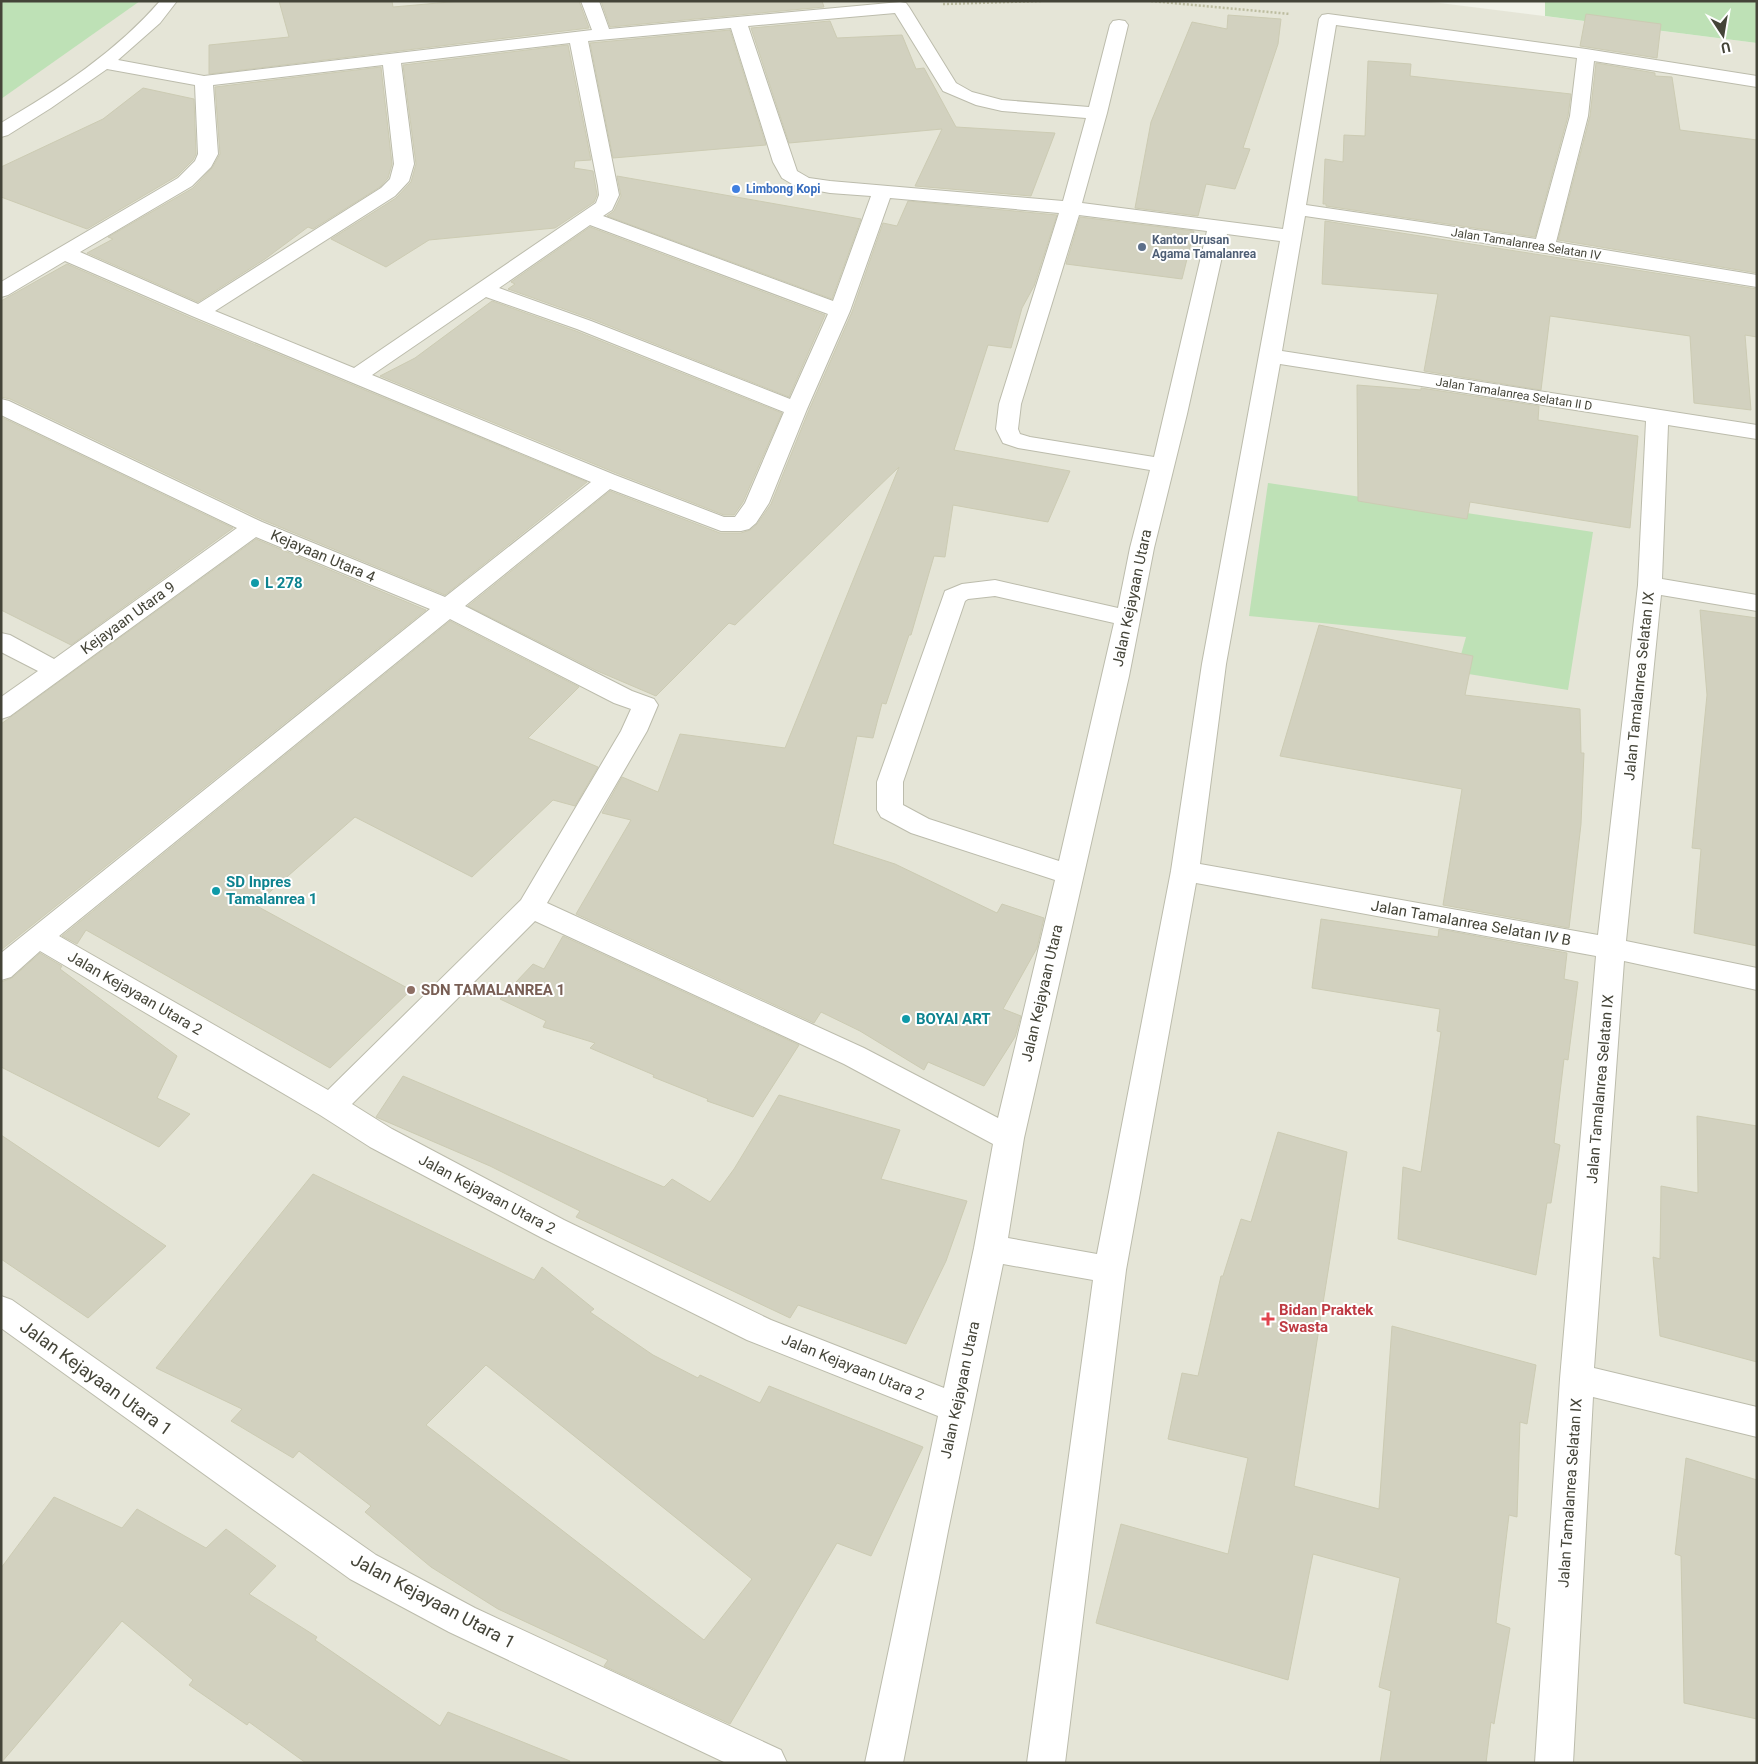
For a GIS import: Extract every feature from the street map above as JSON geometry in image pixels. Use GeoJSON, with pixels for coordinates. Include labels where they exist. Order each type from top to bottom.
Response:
{"type":"FeatureCollection","features":[{"type":"Feature","properties":{"kind":"street"},"geometry":{"type":"LineString","coordinates":[[1,131],[37,110],[102,63],[133,38],[169,1]]}},
{"type":"Feature","properties":{"kind":"street"},"geometry":{"type":"LineString","coordinates":[[590,1],[603,35]]}},
{"type":"Feature","properties":{"kind":"street"},"geometry":{"type":"LineString","coordinates":[[102,63],[204,81],[578,37],[900,7],[949,87],[962,95],[980,102],[999,105],[1098,113]]}},
{"type":"Feature","properties":{"kind":"street"},"geometry":{"type":"LineString","coordinates":[[1046,1763],[1110,1270],[1185,871],[1214,664],[1271,356],[1328,18],[1586,54],[1757,82]]}},
{"type":"Feature","properties":{"kind":"street","name":"Jalan Tamalanrea Selatan IV"},"geometry":{"type":"LineString","coordinates":[[738,23],[789,174],[804,182],[882,192],[1072,208],[1218,227],[1293,223],[1428,228],[1757,281]]}},
{"type":"Feature","properties":{"kind":"street"},"geometry":{"type":"LineString","coordinates":[[1119,25],[1098,113],[1072,208],[1010,404],[1007,429],[1011,438],[1026,443],[1163,465]]}},
{"type":"Feature","properties":{"kind":"street"},"geometry":{"type":"LineString","coordinates":[[357,376],[587,217],[606,206],[609,195],[578,37]]}},
{"type":"Feature","properties":{"kind":"street"},"geometry":{"type":"LineString","coordinates":[[1544,248],[1579,116],[1586,54]]}},
{"type":"Feature","properties":{"kind":"street"},"geometry":{"type":"LineString","coordinates":[[199,312],[388,192],[399,180],[404,164],[391,60]]}},
{"type":"Feature","properties":{"kind":"street"},"geometry":{"type":"LineString","coordinates":[[1,290],[185,182],[204,163],[208,154],[204,81]]}},
{"type":"Feature","properties":{"kind":"street"},"geometry":{"type":"LineString","coordinates":[[64,253],[199,312],[607,480],[721,524],[741,524],[748,518],[757,503],[840,311],[882,192]]}},
{"type":"Feature","properties":{"kind":"street"},"geometry":{"type":"LineString","coordinates":[[587,217],[840,311]]}},
{"type":"Feature","properties":{"kind":"street","name":"Jalan Kejayaan Utara"},"geometry":{"type":"LineString","coordinates":[[884,1763],[930,1531],[990,1248],[1009,1138],[1218,227]]}},
{"type":"Feature","properties":{"kind":"street"},"geometry":{"type":"LineString","coordinates":[[482,289],[584,325],[796,410]]}},
{"type":"Feature","properties":{"kind":"street","name":"Jalan Tamalanrea Selatan II D"},"geometry":{"type":"LineString","coordinates":[[1271,356],[1757,432]]}},
{"type":"Feature","properties":{"kind":"street","name":"Kejayaan Utara 4"},"geometry":{"type":"LineString","coordinates":[[1,406],[254,527],[449,608],[610,691],[645,705],[634,731],[531,907]]}},
{"type":"Feature","properties":{"kind":"street","name":"Jalan Tamalanrea Selatan IX"},"geometry":{"type":"LineString","coordinates":[[1554,1763],[1577,1380],[1611,948],[1650,585],[1657,416]]}},
{"type":"Feature","properties":{"kind":"street"},"geometry":{"type":"LineString","coordinates":[[1,969],[38,937],[607,480]]}},
{"type":"Feature","properties":{"kind":"street","name":"Kejayaan Utara 9"},"geometry":{"type":"LineString","coordinates":[[1,710],[254,527]]}},
{"type":"Feature","properties":{"kind":"street"},"geometry":{"type":"LineString","coordinates":[[1650,585],[1757,603]]}},
{"type":"Feature","properties":{"kind":"street"},"geometry":{"type":"LineString","coordinates":[[1070,875],[920,826],[890,810],[890,782],[954,597],[962,592],[996,588],[1127,618]]}},
{"type":"Feature","properties":{"kind":"street"},"geometry":{"type":"LineString","coordinates":[[1,641],[55,670]]}},
{"type":"Feature","properties":{"kind":"street","name":"Jalan Tamalanrea Selatan IV B"},"geometry":{"type":"LineString","coordinates":[[1185,871],[1611,948],[1757,979]]}},
{"type":"Feature","properties":{"kind":"street"},"geometry":{"type":"LineString","coordinates":[[331,1106],[531,907],[854,1056],[1009,1138]]}},
{"type":"Feature","properties":{"kind":"street","name":"Jalan Kejayaan Utara 2"},"geometry":{"type":"LineString","coordinates":[[38,937],[331,1106],[381,1138],[553,1229],[759,1330],[957,1408]]}},
{"type":"Feature","properties":{"kind":"street"},"geometry":{"type":"LineString","coordinates":[[990,1248],[1110,1270]]}},
{"type":"Feature","properties":{"kind":"street","name":"Jalan Kejayaan Utara 1"},"geometry":{"type":"LineString","coordinates":[[1,1310],[363,1567],[462,1620],[768,1763]]}},
{"type":"Feature","properties":{"kind":"street"},"geometry":{"type":"LineString","coordinates":[[1577,1380],[1757,1422]]}},
{"type":"Feature","properties":{"kind":"path"},"geometry":{"type":"LineString","coordinates":[[900,7],[950,3],[1041,1]]}},
{"type":"Feature","properties":{"kind":"path"},"geometry":{"type":"LineString","coordinates":[[1151,1],[1328,18]]}},
{"type":"Feature","properties":{"kind":"shaded area"},"geometry":{"type":"Polygon","coordinates":[[[1,1],[1424,1],[1757,43],[1757,1763],[1,1763],[1,1]]]}},
{"type":"Feature","properties":{"kind":"green space"},"geometry":{"type":"Polygon","coordinates":[[[1,1],[140,1],[1,99],[1,1]]]}},
{"type":"Feature","properties":{"kind":"green space"},"geometry":{"type":"Polygon","coordinates":[[[1545,1],[1757,1],[1757,43],[1545,16],[1545,1]]]}},
{"type":"Feature","properties":{"kind":"green space"},"geometry":{"type":"Polygon","coordinates":[[[1268,483],[1593,532],[1568,690],[1456,672],[1466,637],[1249,616],[1268,483]]]}},
{"type":"Feature","properties":{"kind":"building"},"geometry":{"type":"Polygon","coordinates":[[[279,1],[392,1],[393,7],[461,1],[579,1],[589,28],[209,74],[209,45],[289,37],[279,1]]]}},
{"type":"Feature","properties":{"kind":"building"},"geometry":{"type":"Polygon","coordinates":[[[601,1],[822,1],[824,7],[610,27],[601,1]]]}},
{"type":"Feature","properties":{"kind":"building"},"geometry":{"type":"Polygon","coordinates":[[[1586,14],[1661,24],[1657,58],[1580,46],[1586,14]]]}},
{"type":"Feature","properties":{"kind":"building"},"geometry":{"type":"Polygon","coordinates":[[[1228,15],[1281,19],[1278,44],[1243,148],[1250,149],[1235,189],[1206,184],[1198,216],[1135,208],[1151,122],[1192,22],[1227,29],[1228,15]]]}},
{"type":"Feature","properties":{"kind":"building"},"geometry":{"type":"Polygon","coordinates":[[[830,21],[837,38],[902,35],[916,69],[924,68],[956,127],[1055,133],[1031,196],[915,186],[942,129],[789,143],[751,28],[830,21]]]}},
{"type":"Feature","properties":{"kind":"building"},"geometry":{"type":"Polygon","coordinates":[[[730,30],[766,145],[613,158],[590,43],[730,30]]]}},
{"type":"Feature","properties":{"kind":"building"},"geometry":{"type":"Polygon","coordinates":[[[568,45],[591,160],[575,161],[574,168],[593,171],[597,195],[594,202],[555,228],[429,240],[386,267],[331,239],[396,198],[411,182],[416,164],[403,65],[568,45]]]}},
{"type":"Feature","properties":{"kind":"building"},"geometry":{"type":"Polygon","coordinates":[[[1368,61],[1411,64],[1410,76],[1571,94],[1568,116],[1535,237],[1326,206],[1326,204],[1323,204],[1325,159],[1343,162],[1344,135],[1365,136],[1368,61]]]}},
{"type":"Feature","properties":{"kind":"building"},"geometry":{"type":"Polygon","coordinates":[[[1596,63],[1655,73],[1655,76],[1672,77],[1680,130],[1757,140],[1757,273],[1558,240],[1590,116],[1596,63]]]}},
{"type":"Feature","properties":{"kind":"building"},"geometry":{"type":"Polygon","coordinates":[[[381,67],[392,164],[388,178],[380,187],[313,229],[308,227],[265,259],[198,302],[87,253],[113,239],[108,237],[193,188],[212,168],[220,154],[215,87],[381,67]]]}},
{"type":"Feature","properties":{"kind":"building"},"geometry":{"type":"Polygon","coordinates":[[[143,88],[194,99],[196,154],[193,160],[177,176],[87,229],[1,197],[1,167],[103,119],[143,88]]]}},
{"type":"Feature","properties":{"kind":"building"},"geometry":{"type":"Polygon","coordinates":[[[617,176],[861,219],[832,299],[607,216],[614,211],[621,196],[617,176]]]}},
{"type":"Feature","properties":{"kind":"building"},"geometry":{"type":"Polygon","coordinates":[[[908,201],[1057,215],[1034,286],[1022,308],[1011,348],[988,345],[954,450],[1070,471],[1048,522],[953,505],[945,557],[934,556],[911,635],[909,635],[886,704],[882,703],[873,738],[857,736],[833,844],[895,864],[997,913],[1002,904],[1044,918],[1037,948],[1003,1009],[1021,1016],[1015,1037],[984,1086],[928,1062],[924,1070],[860,1031],[821,1012],[814,1023],[576,914],[631,820],[602,813],[622,777],[658,792],[680,734],[785,748],[899,467],[735,625],[729,623],[656,696],[595,670],[468,606],[610,491],[720,533],[741,533],[750,530],[757,524],[771,504],[809,410],[852,312],[883,223],[897,226],[908,201]]]}},
{"type":"Feature","properties":{"kind":"building","name":"Kantor Urusan Agama Tamalanrea"},"geometry":{"type":"Polygon","coordinates":[[[1080,217],[1194,231],[1182,279],[1066,264],[1080,217]]]}},
{"type":"Feature","properties":{"kind":"building"},"geometry":{"type":"Polygon","coordinates":[[[1325,221],[1757,289],[1757,337],[1745,335],[1751,410],[1694,403],[1690,336],[1550,316],[1541,390],[1424,371],[1438,294],[1322,284],[1325,221]]]}},
{"type":"Feature","properties":{"kind":"building"},"geometry":{"type":"Polygon","coordinates":[[[590,227],[825,315],[789,397],[592,319],[508,289],[515,284],[511,282],[590,227]]]}},
{"type":"Feature","properties":{"kind":"building"},"geometry":{"type":"Polygon","coordinates":[[[67,264],[191,318],[587,482],[445,595],[263,520],[10,399],[1,397],[1,301],[67,264]]]}},
{"type":"Feature","properties":{"kind":"building"},"geometry":{"type":"Polygon","coordinates":[[[492,301],[576,331],[782,413],[743,502],[734,515],[724,515],[616,473],[380,376],[415,358],[492,301]]]}},
{"type":"Feature","properties":{"kind":"building"},"geometry":{"type":"Polygon","coordinates":[[[1357,385],[1421,390],[1421,388],[1539,406],[1538,420],[1638,436],[1630,528],[1470,502],[1467,519],[1358,501],[1357,385]]]}},
{"type":"Feature","properties":{"kind":"building"},"geometry":{"type":"Polygon","coordinates":[[[1,417],[233,528],[71,645],[1,610],[1,417]]]}},
{"type":"Feature","properties":{"kind":"building"},"geometry":{"type":"Polygon","coordinates":[[[256,539],[426,610],[1,950],[1,724],[256,539]]]}},
{"type":"Feature","properties":{"kind":"building"},"geometry":{"type":"Polygon","coordinates":[[[1700,610],[1757,618],[1757,946],[1694,933],[1701,849],[1692,848],[1707,695],[1700,610]]]}},
{"type":"Feature","properties":{"kind":"building","name":"SD Inpres Tamalanrea 1"},"geometry":{"type":"Polygon","coordinates":[[[450,621],[579,687],[528,738],[598,767],[575,806],[553,800],[472,877],[355,817],[255,905],[411,990],[330,1068],[86,930],[77,944],[62,936],[450,621]]]}},
{"type":"Feature","properties":{"kind":"building"},"geometry":{"type":"Polygon","coordinates":[[[1319,625],[1473,656],[1465,695],[1580,709],[1581,753],[1584,753],[1581,824],[1569,928],[1443,905],[1462,789],[1280,756],[1319,625]]]}},
{"type":"Feature","properties":{"kind":"building"},"geometry":{"type":"Polygon","coordinates":[[[1321,919],[1438,937],[1439,929],[1567,953],[1564,979],[1578,982],[1568,1060],[1564,1059],[1554,1143],[1560,1145],[1551,1203],[1547,1203],[1536,1275],[1398,1239],[1403,1167],[1421,1172],[1441,1032],[1437,1031],[1440,1009],[1312,988],[1321,919]]]}},
{"type":"Feature","properties":{"kind":"building"},"geometry":{"type":"Polygon","coordinates":[[[563,936],[799,1045],[753,1117],[707,1101],[708,1099],[653,1077],[654,1075],[590,1048],[595,1043],[543,1027],[546,1021],[500,999],[533,964],[544,969],[563,936]]]}},
{"type":"Feature","properties":{"kind":"building"},"geometry":{"type":"Polygon","coordinates":[[[40,953],[62,966],[60,969],[177,1056],[157,1098],[190,1114],[159,1147],[1,1067],[1,982],[12,978],[40,953]]]}},
{"type":"Feature","properties":{"kind":"building"},"geometry":{"type":"Polygon","coordinates":[[[403,1076],[664,1187],[672,1179],[710,1202],[734,1169],[779,1095],[900,1130],[881,1179],[967,1201],[946,1261],[906,1344],[798,1305],[790,1318],[576,1217],[580,1211],[490,1166],[376,1117],[403,1076]]]}},
{"type":"Feature","properties":{"kind":"building"},"geometry":{"type":"Polygon","coordinates":[[[1697,1116],[1757,1126],[1757,1362],[1660,1336],[1653,1257],[1660,1259],[1661,1186],[1698,1193],[1697,1116]]]}},
{"type":"Feature","properties":{"kind":"building"},"geometry":{"type":"Polygon","coordinates":[[[1278,1132],[1347,1152],[1294,1486],[1379,1509],[1392,1326],[1536,1365],[1527,1424],[1520,1422],[1517,1517],[1509,1515],[1496,1623],[1510,1628],[1494,1724],[1491,1722],[1486,1763],[1380,1763],[1391,1691],[1379,1687],[1400,1578],[1313,1554],[1288,1680],[1096,1623],[1121,1524],[1228,1554],[1248,1458],[1168,1439],[1182,1373],[1198,1376],[1221,1276],[1223,1276],[1241,1219],[1251,1222],[1278,1132]]]}},
{"type":"Feature","properties":{"kind":"building"},"geometry":{"type":"Polygon","coordinates":[[[1,1135],[166,1246],[88,1318],[1,1259],[1,1135]]]}},
{"type":"Feature","properties":{"kind":"building"},"geometry":{"type":"Polygon","coordinates":[[[313,1174],[534,1280],[542,1267],[594,1309],[590,1312],[653,1355],[698,1378],[700,1375],[760,1403],[769,1386],[923,1447],[871,1556],[837,1543],[730,1724],[604,1666],[608,1660],[498,1609],[431,1567],[365,1512],[371,1506],[299,1451],[293,1458],[231,1421],[242,1409],[156,1368],[313,1174]],[[486,1365],[426,1425],[704,1640],[752,1579],[486,1365]]]}},
{"type":"Feature","properties":{"kind":"building"},"geometry":{"type":"Polygon","coordinates":[[[1686,1458],[1757,1480],[1757,1719],[1684,1703],[1681,1556],[1675,1554],[1686,1458]]]}},
{"type":"Feature","properties":{"kind":"building"},"geometry":{"type":"Polygon","coordinates":[[[54,1497],[122,1528],[137,1509],[206,1548],[226,1529],[276,1566],[249,1594],[317,1637],[315,1640],[440,1726],[448,1712],[570,1761],[569,1763],[306,1763],[249,1722],[247,1725],[189,1685],[193,1680],[122,1621],[1,1763],[1,1568],[54,1497]]]}},
{"type":"Feature","properties":{"kind":"place","name":"Limbong Kopi"},"geometry":{"type":"Point","coordinates":[736,189]}},
{"type":"Feature","properties":{"kind":"place","name":"Kantor Urusan Agama Tamalanrea"},"geometry":{"type":"Point","coordinates":[1142,247]}},
{"type":"Feature","properties":{"kind":"place","name":"L 278"},"geometry":{"type":"Point","coordinates":[255,583]}},
{"type":"Feature","properties":{"kind":"place","name":"SD Inpres Tamalanrea 1"},"geometry":{"type":"Point","coordinates":[216,891]}},
{"type":"Feature","properties":{"kind":"place","name":"SDN TAMALANREA 1"},"geometry":{"type":"Point","coordinates":[411,990]}},
{"type":"Feature","properties":{"kind":"place","name":"BOYAI ART"},"geometry":{"type":"Point","coordinates":[906,1019]}},
{"type":"Feature","properties":{"kind":"place","name":"Bidan Praktek Swasta"},"geometry":{"type":"Point","coordinates":[1268,1319]}}]}
